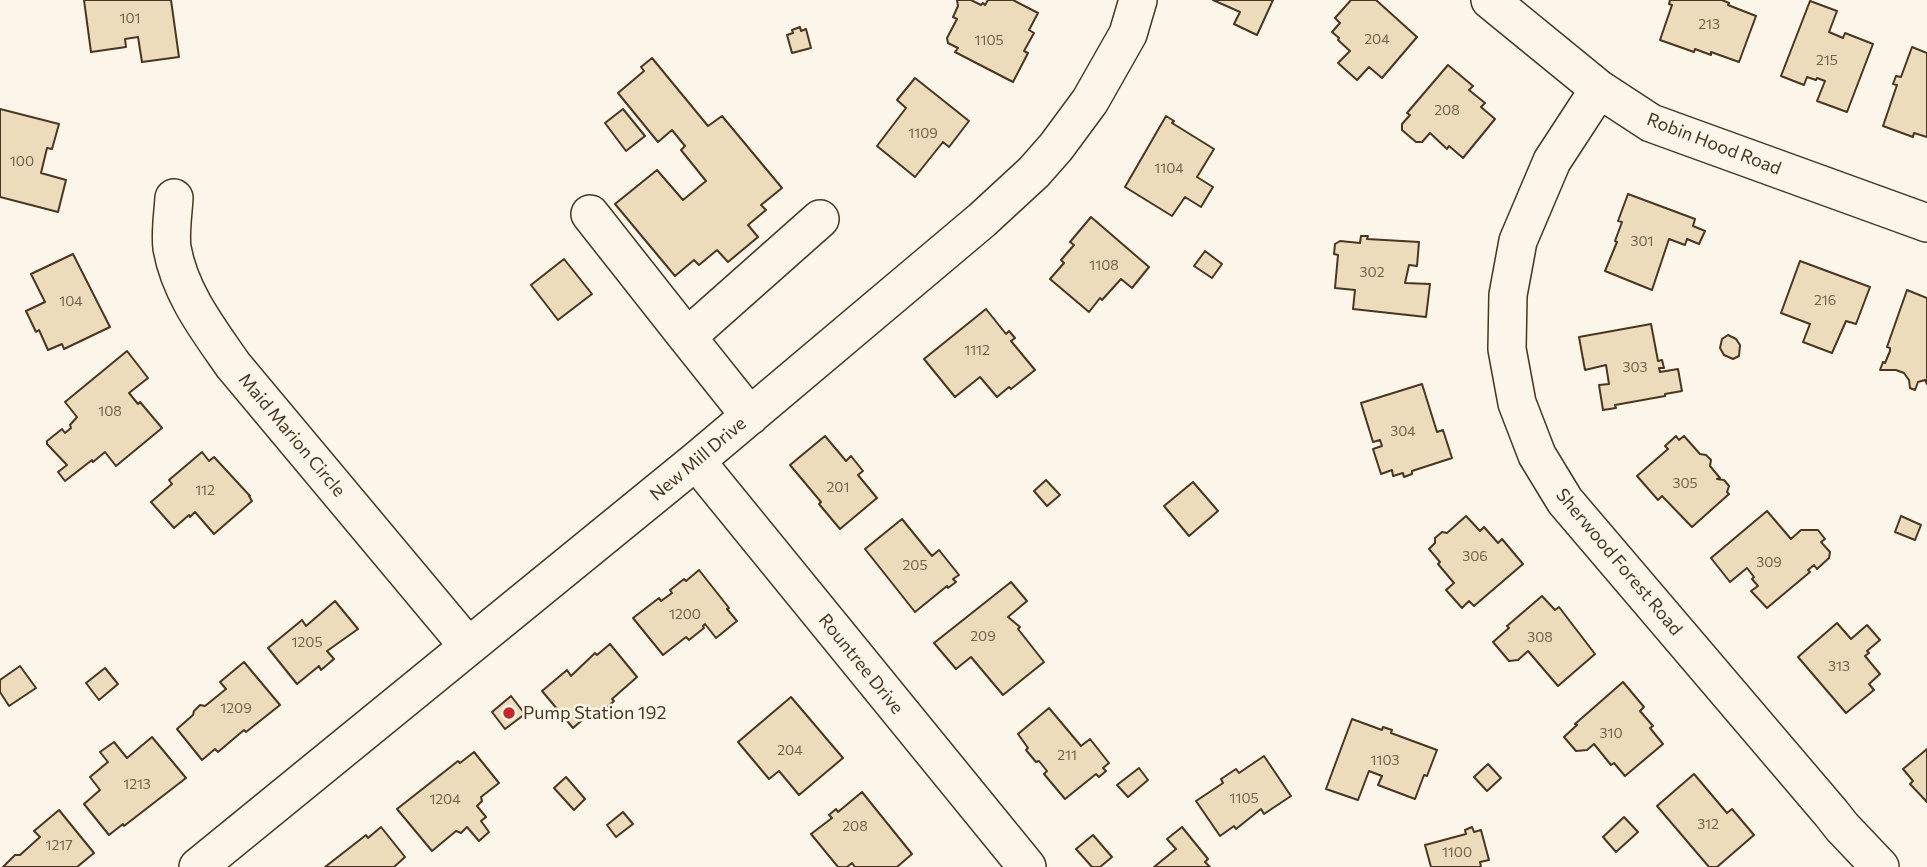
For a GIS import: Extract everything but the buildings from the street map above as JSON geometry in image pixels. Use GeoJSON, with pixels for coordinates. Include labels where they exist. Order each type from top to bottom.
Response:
{"type":"FeatureCollection","features":[{"type":"Feature","properties":{"kind":"street","name":"New Mill Drive"},"geometry":{"type":"LineString","coordinates":[[198,867],[696,461],[982,220],[1034,172],[1090,101],[1128,34],[1138,0]]}},
{"type":"Feature","properties":{"kind":"street","name":"Robin Hood Road"},"geometry":{"type":"LineString","coordinates":[[1490,0],[1599,89],[1651,123],[1927,223]]}},
{"type":"Feature","properties":{"kind":"street","name":"Sherwood Forest Road"},"geometry":{"type":"LineString","coordinates":[[1599,89],[1552,161],[1518,241],[1508,295],[1507,349],[1517,403],[1537,455],[1565,501],[1842,827],[1880,867]]}},
{"type":"Feature","properties":{"kind":"street","name":"Maid Marion Circle"},"geometry":{"type":"LineString","coordinates":[[174,198],[172,246],[180,280],[200,317],[233,365],[468,646]]}},
{"type":"Feature","properties":{"kind":"street"},"geometry":{"type":"LineString","coordinates":[[590,214],[750,416]]}},
{"type":"Feature","properties":{"kind":"street"},"geometry":{"type":"LineString","coordinates":[[687,337],[820,219]]}},
{"type":"Feature","properties":{"kind":"street","name":"Rountree Drive"},"geometry":{"type":"LineString","coordinates":[[696,461],[1027,867]]}},
{"type":"Feature","properties":{"kind":"place","name":"Pump Station 192"},"geometry":{"type":"Point","coordinates":[509,713]}}]}
